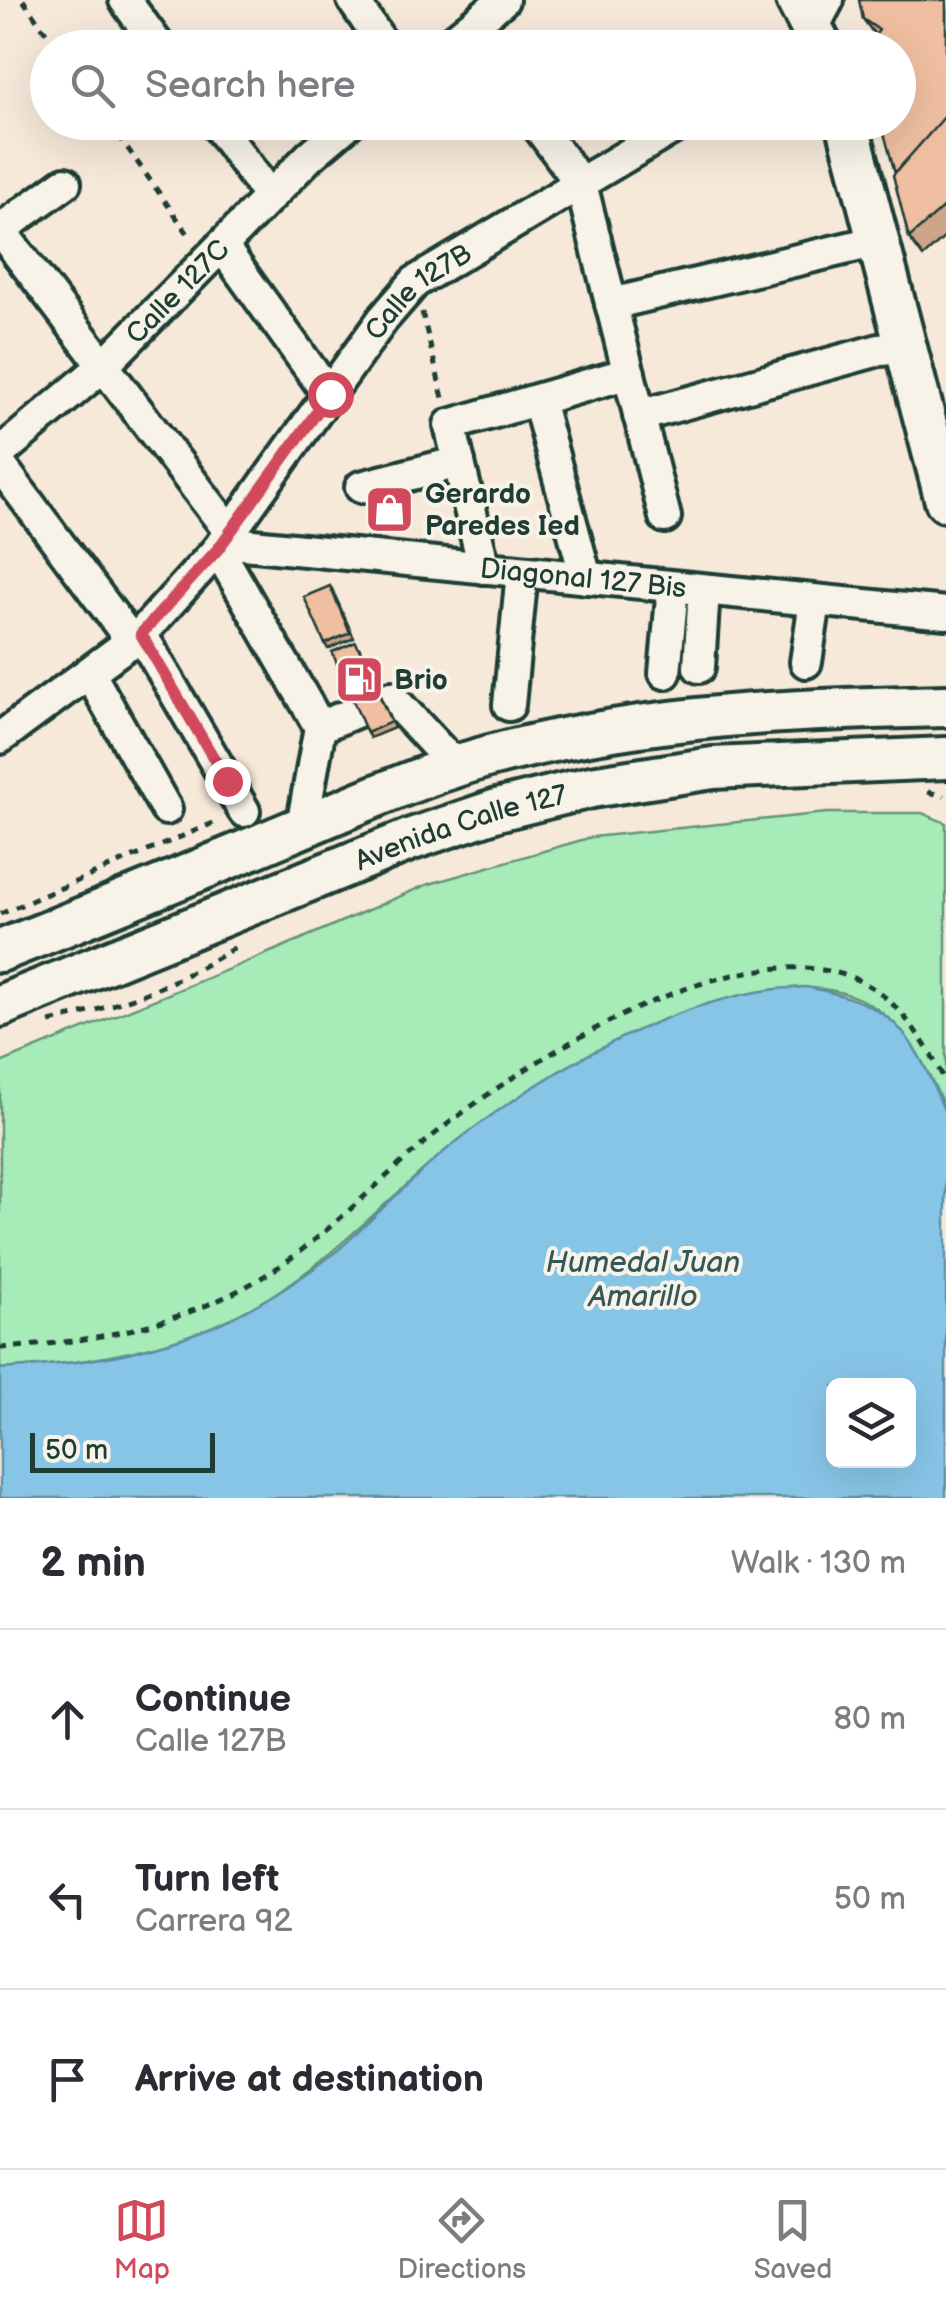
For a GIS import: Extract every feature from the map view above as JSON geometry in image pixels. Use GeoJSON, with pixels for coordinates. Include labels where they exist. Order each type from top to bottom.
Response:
{"type":"FeatureCollection","features":[{"type":"Feature","properties":{"kind":"main road"},"geometry":{"type":"LineString","coordinates":[[852,140],[946,501]]}},
{"type":"Feature","properties":{"kind":"main road","name":"Avenida Calle 127"},"geometry":{"type":"LineString","coordinates":[[0,951],[386,791],[506,751],[692,718],[778,710],[946,706]]}},
{"type":"Feature","properties":{"kind":"main road","name":"Avenida Calle 127"},"geometry":{"type":"LineString","coordinates":[[0,1006],[392,847],[497,810],[591,786],[713,768],[932,776]]}},
{"type":"Feature","properties":{"kind":"street"},"geometry":{"type":"LineString","coordinates":[[124,0],[146,30]]}},
{"type":"Feature","properties":{"kind":"street"},"geometry":{"type":"LineString","coordinates":[[354,0],[373,30]]}},
{"type":"Feature","properties":{"kind":"street"},"geometry":{"type":"LineString","coordinates":[[474,30],[503,0]]}},
{"type":"Feature","properties":{"kind":"street"},"geometry":{"type":"LineString","coordinates":[[228,140],[270,197]]}},
{"type":"Feature","properties":{"kind":"street","name":"Calle 127C"},"geometry":{"type":"LineString","coordinates":[[2,450],[102,368],[329,140]]}},
{"type":"Feature","properties":{"kind":"street"},"geometry":{"type":"LineString","coordinates":[[547,140],[580,184],[664,517]]}},
{"type":"Feature","properties":{"kind":"street","name":"Calle 127B"},"geometry":{"type":"LineString","coordinates":[[0,738],[137,638],[224,541],[383,319],[415,282],[654,140]]}},
{"type":"Feature","properties":{"kind":"street"},"geometry":{"type":"LineString","coordinates":[[64,183],[0,230],[224,541],[320,728],[302,828]]}},
{"type":"Feature","properties":{"kind":"street"},"geometry":{"type":"LineString","coordinates":[[611,304],[878,241]]}},
{"type":"Feature","properties":{"kind":"street"},"geometry":{"type":"LineString","coordinates":[[214,253],[330,394]]}},
{"type":"Feature","properties":{"kind":"street"},"geometry":{"type":"LineString","coordinates":[[639,416],[879,350],[906,348]]}},
{"type":"Feature","properties":{"kind":"street"},"geometry":{"type":"LineString","coordinates":[[484,568],[450,425],[629,374]]}},
{"type":"Feature","properties":{"kind":"street"},"geometry":{"type":"LineString","coordinates":[[538,400],[586,578]]}},
{"type":"Feature","properties":{"kind":"street"},"geometry":{"type":"LineString","coordinates":[[2,450],[137,638],[244,810]]}},
{"type":"Feature","properties":{"kind":"street"},"geometry":{"type":"LineString","coordinates":[[360,487],[459,462]]}},
{"type":"Feature","properties":{"kind":"street","name":"Diagonal 127 Bis"},"geometry":{"type":"LineString","coordinates":[[224,541],[946,614]]}},
{"type":"Feature","properties":{"kind":"street"},"geometry":{"type":"LineString","coordinates":[[509,705],[522,572]]}},
{"type":"Feature","properties":{"kind":"street"},"geometry":{"type":"LineString","coordinates":[[666,672],[673,587]]}},
{"type":"Feature","properties":{"kind":"street"},"geometry":{"type":"LineString","coordinates":[[699,667],[704,590]]}},
{"type":"Feature","properties":{"kind":"street"},"geometry":{"type":"LineString","coordinates":[[806,662],[815,601]]}},
{"type":"Feature","properties":{"kind":"street"},"geometry":{"type":"LineString","coordinates":[[90,674],[166,809]]}},
{"type":"Feature","properties":{"kind":"street"},"geometry":{"type":"LineString","coordinates":[[320,728],[391,697],[456,768]]}},
{"type":"Feature","properties":{"kind":"path"},"geometry":{"type":"LineString","coordinates":[[23,0],[44,30]]}},
{"type":"Feature","properties":{"kind":"path"},"geometry":{"type":"LineString","coordinates":[[123,140],[214,253]]}},
{"type":"Feature","properties":{"kind":"path"},"geometry":{"type":"LineString","coordinates":[[415,282],[450,425]]}},
{"type":"Feature","properties":{"kind":"path"},"geometry":{"type":"LineString","coordinates":[[40,1025],[106,1009],[186,978],[246,941]]}},
{"type":"Feature","properties":{"kind":"path"},"geometry":{"type":"LineString","coordinates":[[0,1348],[84,1340],[131,1330],[176,1317],[246,1286],[332,1228],[450,1122],[503,1083],[589,1032],[654,1002],[724,978],[760,968],[799,966],[862,982],[912,1028],[934,1058],[946,1084]]}},
{"type":"Feature","properties":{"kind":"green space"},"geometry":{"type":"Polygon","coordinates":[[[827,813],[922,813],[946,823],[946,1111],[909,1040],[874,1007],[829,990],[776,989],[717,1002],[656,1024],[540,1084],[454,1144],[309,1270],[255,1306],[195,1333],[131,1352],[0,1369],[0,1063],[426,885],[592,837],[827,813]]]}},
{"type":"Feature","properties":{"kind":"water","name":"Humedal Juan Amarillo"},"geometry":{"type":"Polygon","coordinates":[[[806,987],[837,994],[882,1014],[898,1027],[922,1063],[946,1115],[946,1498],[0,1498],[0,1369],[132,1352],[227,1320],[277,1293],[328,1258],[441,1155],[533,1087],[620,1038],[713,1002],[806,987]]]}},
{"type":"Feature","properties":{"kind":"building"},"geometry":{"type":"Polygon","coordinates":[[[859,0],[946,0],[946,115],[895,173],[886,140],[916,140],[916,30],[879,30],[863,19],[859,0]]]}},
{"type":"Feature","properties":{"kind":"building"},"geometry":{"type":"Polygon","coordinates":[[[946,115],[946,205],[909,238],[893,175],[946,115]]]}},
{"type":"Feature","properties":{"kind":"building","name":"Brio"},"geometry":{"type":"Polygon","coordinates":[[[330,586],[350,633],[325,644],[304,597],[330,586]]]}},
{"type":"Feature","properties":{"kind":"building","name":"Brio"},"geometry":{"type":"Polygon","coordinates":[[[356,642],[391,722],[367,733],[332,652],[356,642]]]}},
{"type":"Feature","properties":{"kind":"place","name":"Gerardo Paredes Ied"},"geometry":{"type":"Point","coordinates":[390,509]}},
{"type":"Feature","properties":{"kind":"place","name":"Brio"},"geometry":{"type":"Point","coordinates":[359,679]}},
{"type":"Feature","properties":{"kind":"route"},"geometry":{"type":"LineString","coordinates":[[227,781],[141,634],[218,549],[330,394]]}}]}
